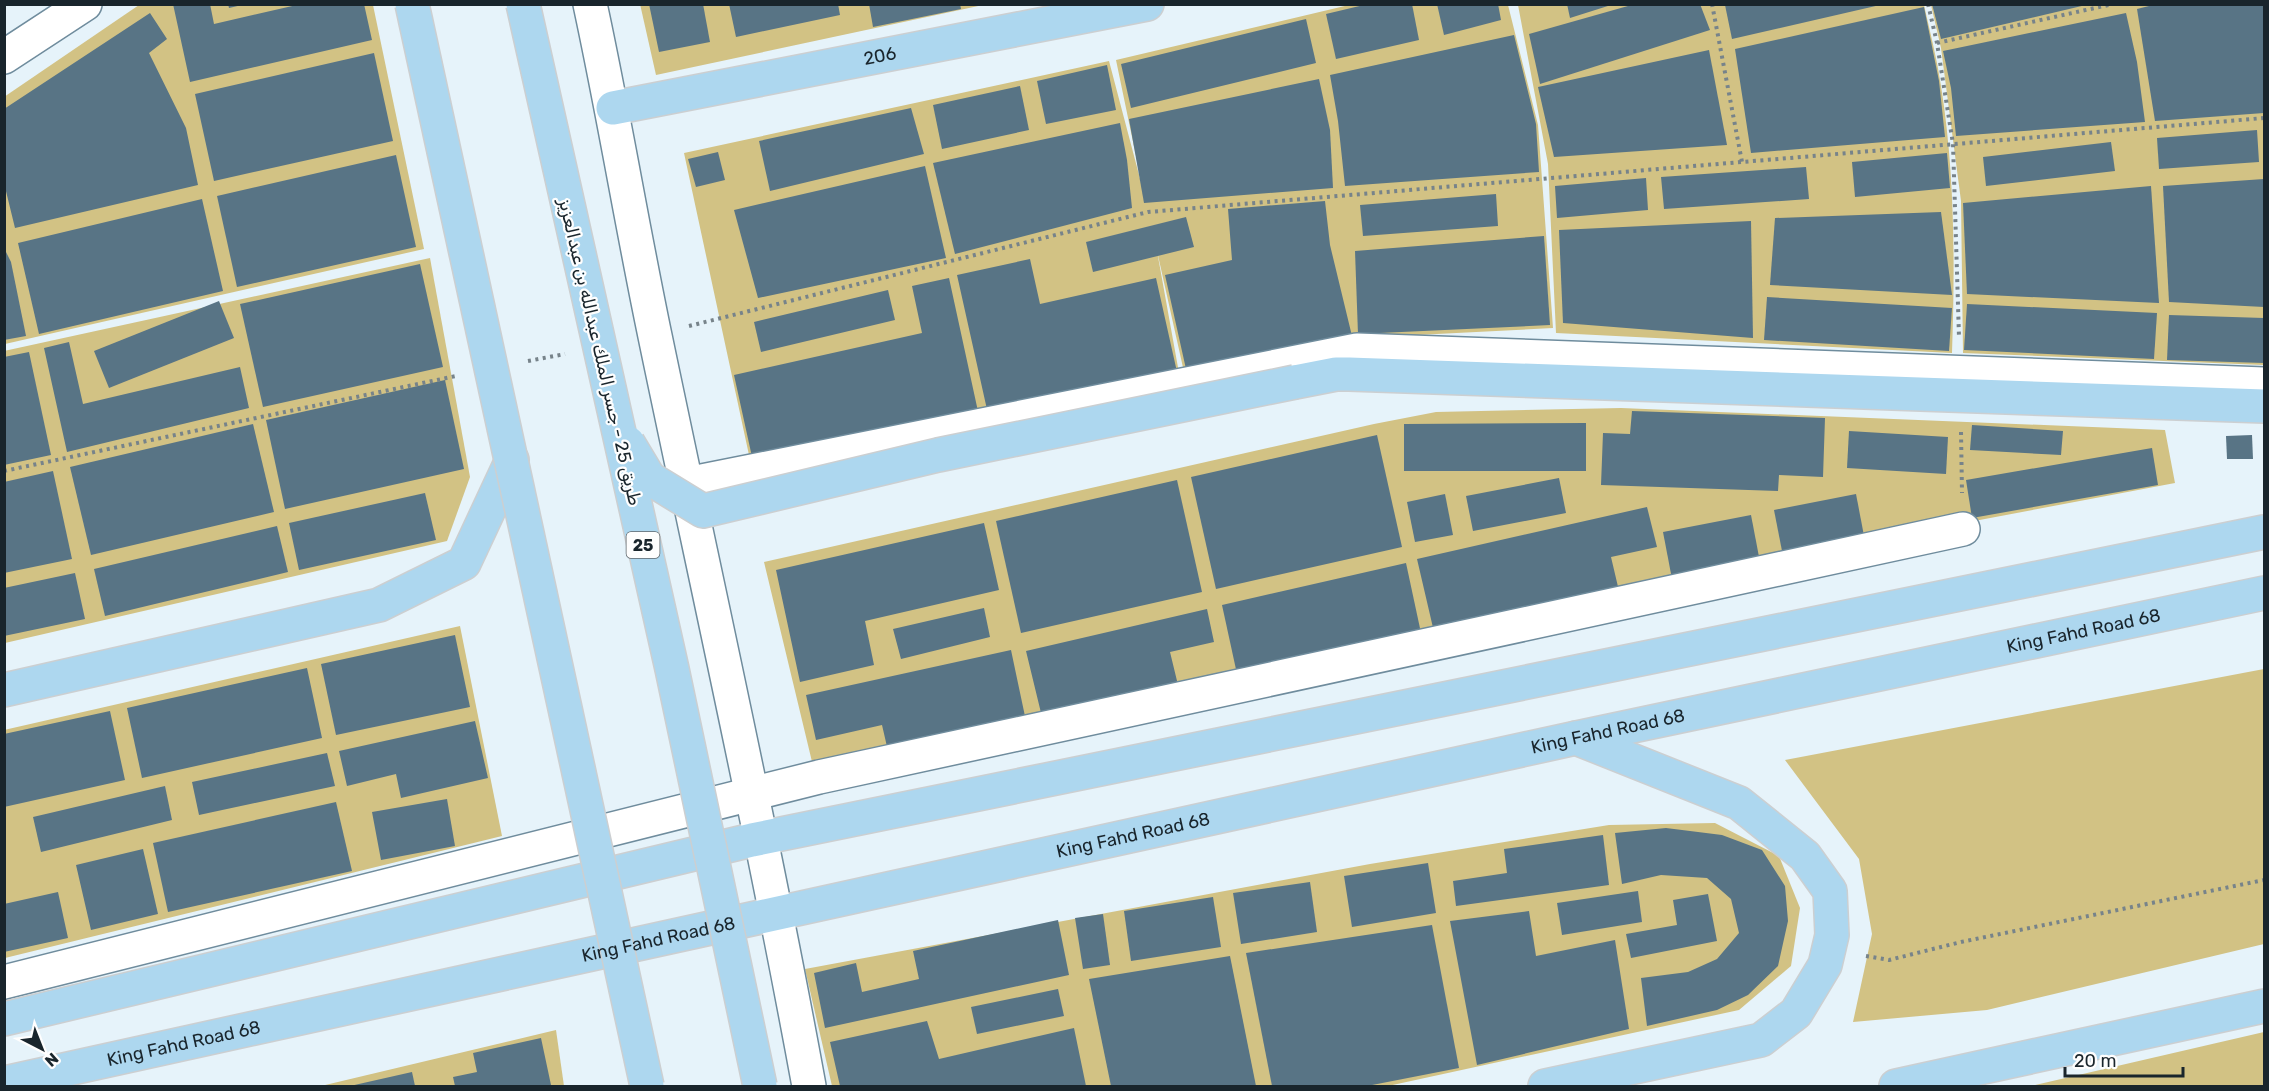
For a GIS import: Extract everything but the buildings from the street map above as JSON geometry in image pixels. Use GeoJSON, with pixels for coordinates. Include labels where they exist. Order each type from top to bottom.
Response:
{"type":"FeatureCollection","features":[{"type":"Feature","properties":{"kind":"main road"},"geometry":{"type":"LineString","coordinates":[[412,4],[647,1086]]}},
{"type":"Feature","properties":{"kind":"main road","name":"طريق 25 - جسر الملك عبدالله بن عبدالعزيز"},"geometry":{"type":"LineString","coordinates":[[523,4],[672,669],[760,1086]]}},
{"type":"Feature","properties":{"kind":"main road","name":"206"},"geometry":{"type":"LineString","coordinates":[[613,108],[1147,4]]}},
{"type":"Feature","properties":{"kind":"main road"},"geometry":{"type":"LineString","coordinates":[[615,422],[649,478],[703,511],[938,455],[1336,374],[1960,384],[2265,406]]}},
{"type":"Feature","properties":{"kind":"main road"},"geometry":{"type":"LineString","coordinates":[[4,690],[379,604],[464,563],[512,460]]}},
{"type":"Feature","properties":{"kind":"main road"},"geometry":{"type":"LineString","coordinates":[[4,1019],[761,838],[2265,532]]}},
{"type":"Feature","properties":{"kind":"main road","name":"King Fahd Road 68"},"geometry":{"type":"LineString","coordinates":[[4,1083],[1576,738],[2265,593]]}},
{"type":"Feature","properties":{"kind":"main road"},"geometry":{"type":"LineString","coordinates":[[1545,1086],[1761,1040],[1796,1013],[1825,965],[1832,935],[1830,891],[1804,856],[1739,803],[1576,738]]}},
{"type":"Feature","properties":{"kind":"main road"},"geometry":{"type":"LineString","coordinates":[[1896,1086],[2265,1006]]}},
{"type":"Feature","properties":{"kind":"street"},"geometry":{"type":"LineString","coordinates":[[4,57],[85,4]]}},
{"type":"Feature","properties":{"kind":"street"},"geometry":{"type":"LineString","coordinates":[[590,4],[613,108],[655,335],[777,913],[809,1086]]}},
{"type":"Feature","properties":{"kind":"street"},"geometry":{"type":"LineString","coordinates":[[687,484],[1357,350],[1960,384],[2265,384]]}},
{"type":"Feature","properties":{"kind":"street"},"geometry":{"type":"LineString","coordinates":[[4,982],[819,777],[1963,529]]}},
{"type":"Feature","properties":{"kind":"path"},"geometry":{"type":"LineString","coordinates":[[1712,4],[1742,162]]}},
{"type":"Feature","properties":{"kind":"path"},"geometry":{"type":"LineString","coordinates":[[1928,4],[1937,43],[1953,144],[1963,529]]}},
{"type":"Feature","properties":{"kind":"path"},"geometry":{"type":"LineString","coordinates":[[1937,43],[2114,4]]}},
{"type":"Feature","properties":{"kind":"path"},"geometry":{"type":"LineString","coordinates":[[655,335],[1148,212],[2265,118]]}},
{"type":"Feature","properties":{"kind":"path"},"geometry":{"type":"LineString","coordinates":[[527,362],[574,352]]}},
{"type":"Feature","properties":{"kind":"path"},"geometry":{"type":"LineString","coordinates":[[4,471],[458,376]]}},
{"type":"Feature","properties":{"kind":"path"},"geometry":{"type":"LineString","coordinates":[[1832,935],[1865,956],[1889,960],[1960,942],[2265,880]]}},
{"type":"Feature","properties":{"kind":"shaded area"},"geometry":{"type":"Polygon","coordinates":[[[640,4],[983,5],[656,75],[640,4]]]}},
{"type":"Feature","properties":{"kind":"shaded area"},"geometry":{"type":"Polygon","coordinates":[[[139,5],[373,5],[424,249],[5,344],[4,97],[139,5]]]}},
{"type":"Feature","properties":{"kind":"shaded area"},"geometry":{"type":"Polygon","coordinates":[[[1349,5],[1508,5],[1538,125],[1553,328],[1357,338],[1184,372],[1157,251],[1179,373],[752,469],[684,153],[1109,61],[1143,190],[1116,60],[1349,5]]]}},
{"type":"Feature","properties":{"kind":"shaded area"},"geometry":{"type":"Polygon","coordinates":[[[1518,5],[1924,5],[1939,76],[1949,152],[1954,253],[1952,353],[1556,333],[1548,164],[1518,5]]]}},
{"type":"Feature","properties":{"kind":"shaded area"},"geometry":{"type":"Polygon","coordinates":[[[1931,5],[2264,5],[2264,365],[1963,353],[1961,201],[1941,48],[1931,5]]]}},
{"type":"Feature","properties":{"kind":"shaded area"},"geometry":{"type":"Polygon","coordinates":[[[430,258],[470,477],[447,541],[5,643],[4,351],[430,258]]]}},
{"type":"Feature","properties":{"kind":"shaded area"},"geometry":{"type":"Polygon","coordinates":[[[1621,408],[2165,430],[2175,483],[1884,538],[814,770],[764,562],[1436,412],[1621,408]]]}},
{"type":"Feature","properties":{"kind":"shaded area"},"geometry":{"type":"Polygon","coordinates":[[[460,626],[502,836],[5,958],[4,730],[460,626]]]}},
{"type":"Feature","properties":{"kind":"shaded area"},"geometry":{"type":"Polygon","coordinates":[[[2264,669],[2264,944],[1987,1010],[1853,1022],[1872,934],[1859,859],[1785,760],[2264,669]]]}},
{"type":"Feature","properties":{"kind":"shaded area"},"geometry":{"type":"Polygon","coordinates":[[[1715,823],[1779,856],[1800,908],[1791,966],[1739,1010],[1388,1086],[832,1086],[805,969],[1370,864],[1609,825],[1715,823]]]}},
{"type":"Feature","properties":{"kind":"shaded area"},"geometry":{"type":"Polygon","coordinates":[[[556,1030],[564,1086],[321,1086],[556,1030]]]}},
{"type":"Feature","properties":{"kind":"shaded area"},"geometry":{"type":"Polygon","coordinates":[[[2264,1032],[2264,1086],[2031,1086],[2264,1032]]]}}]}
